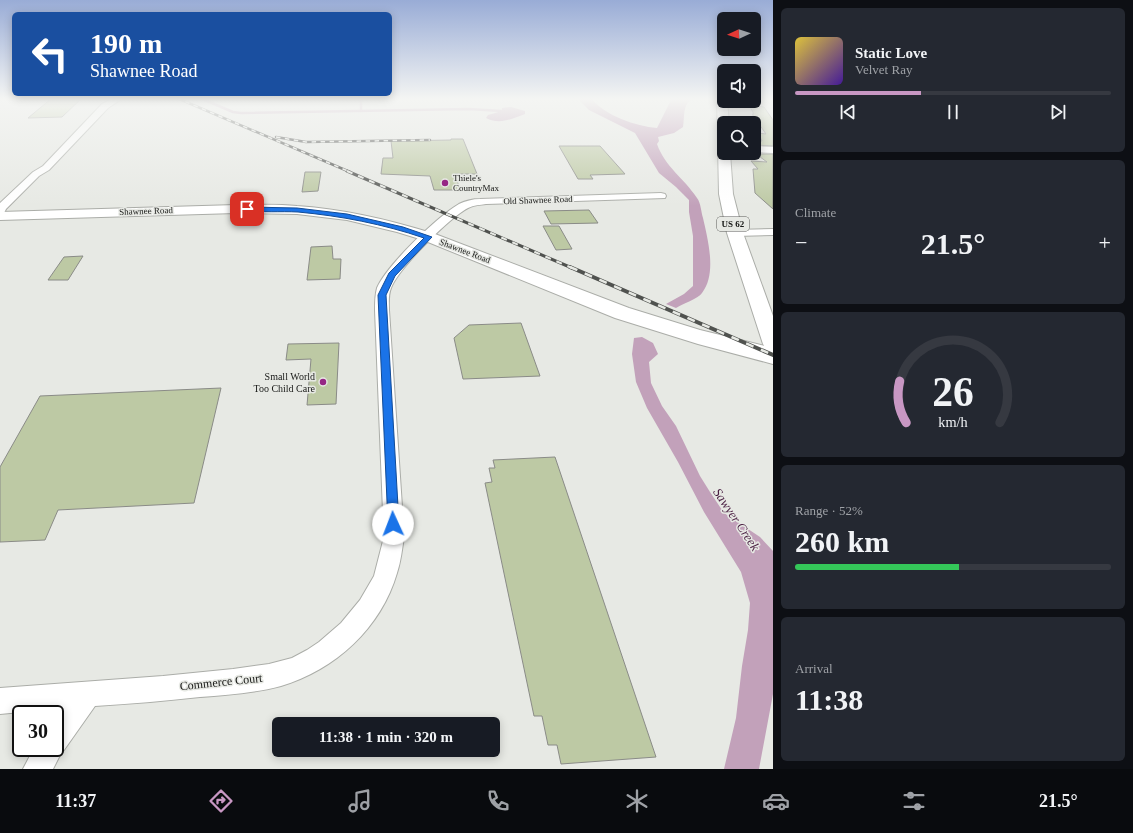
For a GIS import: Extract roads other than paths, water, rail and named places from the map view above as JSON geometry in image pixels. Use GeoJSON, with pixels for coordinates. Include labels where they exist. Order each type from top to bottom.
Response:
{"type":"FeatureCollection","features":[{"type":"Feature","properties":{"kind":"main road","name":"US 62"},"geometry":{"type":"LineString","coordinates":[[725,160],[726,194],[735,233],[773,344]]}},
{"type":"Feature","properties":{"kind":"main road","name":"Shawnee Road"},"geometry":{"type":"LineString","coordinates":[[0,216],[236,209],[297,210],[347,216],[401,228],[429,237],[622,313],[698,337],[773,356]]}},
{"type":"Feature","properties":{"kind":"street"},"geometry":{"type":"LineString","coordinates":[[0,211],[1,208],[36,174],[46,168],[78,134]]}},
{"type":"Feature","properties":{"kind":"street"},"geometry":{"type":"LineString","coordinates":[[761,149],[773,150]]}},
{"type":"Feature","properties":{"kind":"street"},"geometry":{"type":"LineString","coordinates":[[0,216],[12,208],[45,173],[46,168]]}},
{"type":"Feature","properties":{"kind":"street","name":"Old Shawnee Road"},"geometry":{"type":"LineString","coordinates":[[429,237],[461,207],[475,202],[661,196]]}},
{"type":"Feature","properties":{"kind":"street"},"geometry":{"type":"LineString","coordinates":[[735,233],[773,232]]}},
{"type":"Feature","properties":{"kind":"street","name":"Commerce Court"},"geometry":{"type":"LineString","coordinates":[[0,701],[28,697],[88,694],[263,678],[303,666],[332,647],[353,628],[368,608],[382,584],[394,537],[382,295],[392,275],[429,237]]}},
{"type":"Feature","properties":{"kind":"street"},"geometry":{"type":"LineString","coordinates":[[64,729],[88,694]]}},
{"type":"Feature","properties":{"kind":"street"},"geometry":{"type":"LineString","coordinates":[[37,769],[44,757]]}},
{"type":"Feature","properties":{"kind":"railway"},"geometry":{"type":"LineString","coordinates":[[261,134],[350,172]]}},
{"type":"Feature","properties":{"kind":"railway"},"geometry":{"type":"LineString","coordinates":[[276,137],[306,142],[430,140]]}},
{"type":"Feature","properties":{"kind":"railway"},"geometry":{"type":"LineString","coordinates":[[347,171],[572,268]]}},
{"type":"Feature","properties":{"kind":"railway"},"geometry":{"type":"LineString","coordinates":[[570,267],[773,355]]}},
{"type":"Feature","properties":{"kind":"place","name":"Thiele's CountryMax"},"geometry":{"type":"Point","coordinates":[445,183]}},
{"type":"Feature","properties":{"kind":"place","name":"Small World Too Child Care"},"geometry":{"type":"Point","coordinates":[323,382]}},
{"type":"Feature","properties":{"kind":"water label","name":"Sawyer Creek"},"geometry":{"type":"Point","coordinates":[737,519]}}]}
